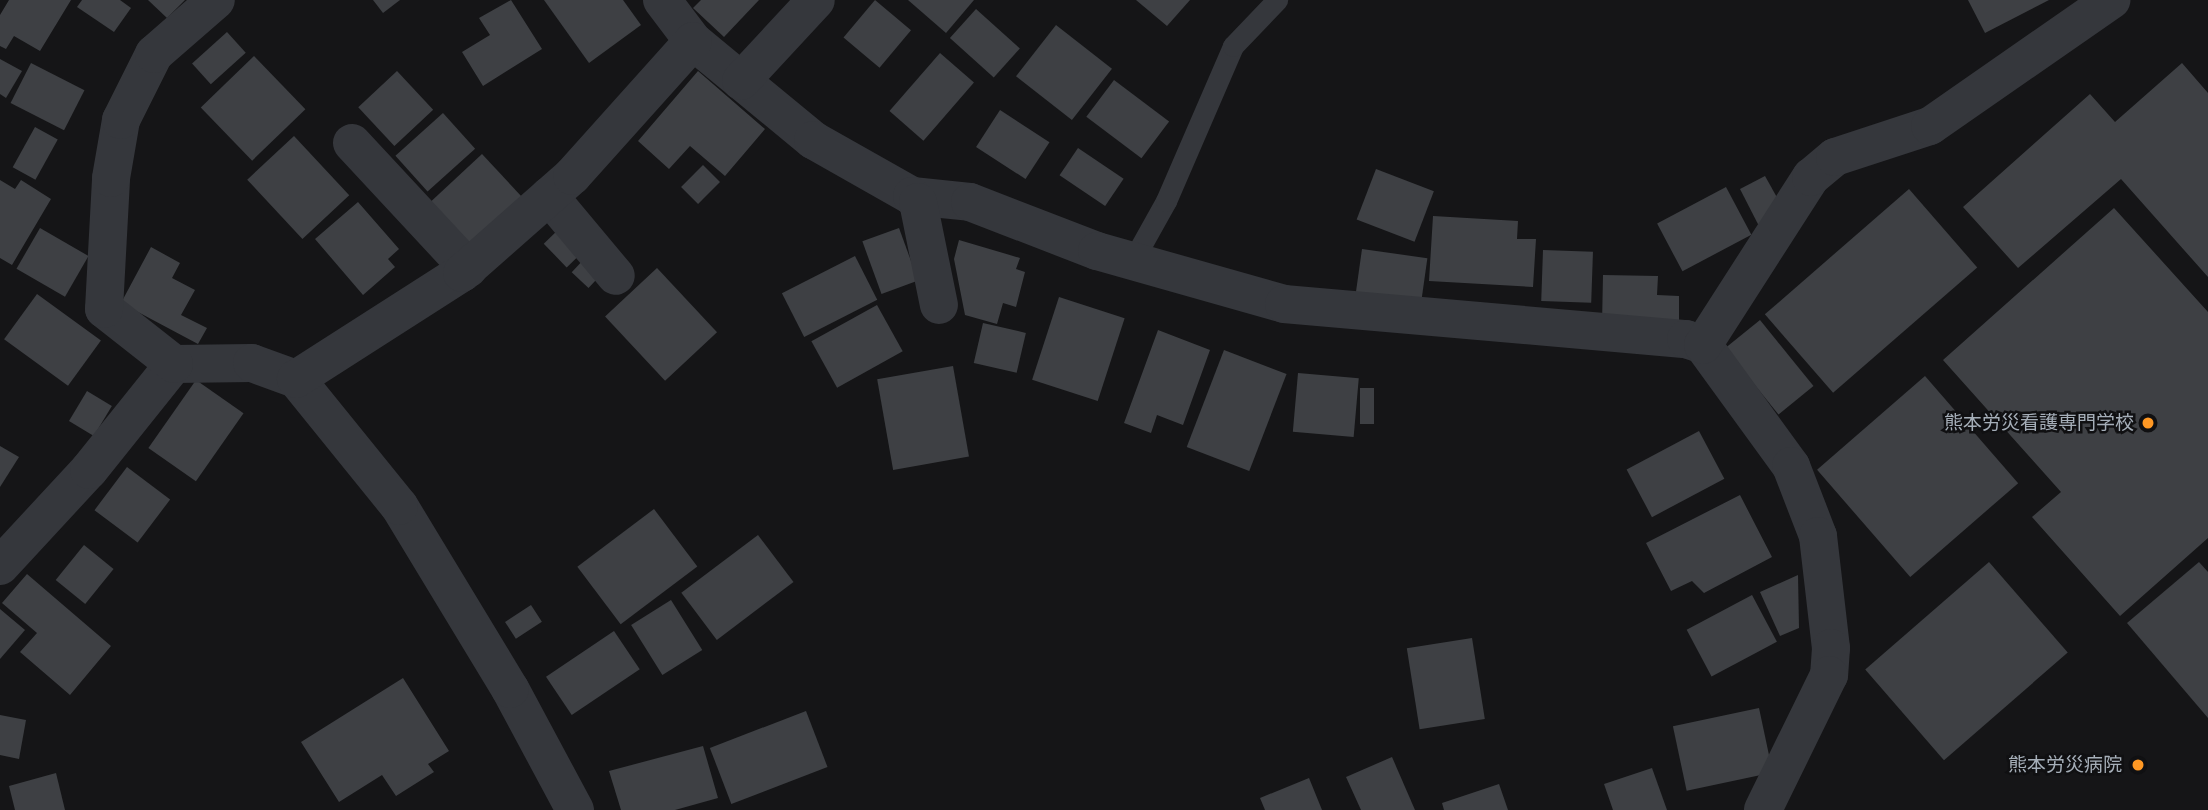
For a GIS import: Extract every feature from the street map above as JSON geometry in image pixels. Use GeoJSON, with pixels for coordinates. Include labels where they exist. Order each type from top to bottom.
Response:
{"type":"FeatureCollection","features":[{"type":"Feature","properties":{"kind":"street"},"geometry":{"type":"LineString","coordinates":[[215,0],[154,54],[121,120],[111,178],[104,309],[174,364],[252,363],[296,379],[400,506],[510,689],[575,810]]}},
{"type":"Feature","properties":{"kind":"street"},"geometry":{"type":"LineString","coordinates":[[662,0],[693,41],[813,140],[912,196],[918,202],[939,305]]}},
{"type":"Feature","properties":{"kind":"street"},"geometry":{"type":"LineString","coordinates":[[741,81],[816,0]]}},
{"type":"Feature","properties":{"kind":"street"},"geometry":{"type":"LineString","coordinates":[[1703,345],[1811,177],[1835,157],[1930,127],[2111,0]]}},
{"type":"Feature","properties":{"kind":"street"},"geometry":{"type":"LineString","coordinates":[[296,379],[468,268],[549,196],[693,41]]}},
{"type":"Feature","properties":{"kind":"street"},"geometry":{"type":"LineString","coordinates":[[352,143],[468,268]]}},
{"type":"Feature","properties":{"kind":"street"},"geometry":{"type":"LineString","coordinates":[[549,196],[616,276]]}},
{"type":"Feature","properties":{"kind":"street"},"geometry":{"type":"LineString","coordinates":[[912,196],[971,202],[1097,251],[1284,304],[1686,338],[1703,345],[1791,466],[1818,536],[1831,648],[1829,675],[1763,810]]}},
{"type":"Feature","properties":{"kind":"street"},"geometry":{"type":"LineString","coordinates":[[0,566],[89,470],[174,364]]}},
{"type":"Feature","properties":{"kind":"lane"},"geometry":{"type":"LineString","coordinates":[[1133,260],[1166,201],[1233,46],[1277,0]]}},
{"type":"Feature","properties":{"kind":"building"},"geometry":{"type":"Polygon","coordinates":[[[9,0],[71,0],[40,51],[14,36],[6,49],[0,46],[0,15],[9,0]]]}},
{"type":"Feature","properties":{"kind":"building"},"geometry":{"type":"Polygon","coordinates":[[[82,0],[120,0],[131,8],[114,32],[77,7],[82,0]]]}},
{"type":"Feature","properties":{"kind":"building"},"geometry":{"type":"Polygon","coordinates":[[[148,0],[185,0],[167,18],[148,0]]]}},
{"type":"Feature","properties":{"kind":"building"},"geometry":{"type":"Polygon","coordinates":[[[373,0],[400,0],[383,13],[373,0]]]}},
{"type":"Feature","properties":{"kind":"building"},"geometry":{"type":"Polygon","coordinates":[[[511,0],[542,49],[483,86],[462,52],[490,35],[479,18],[511,0]]]}},
{"type":"Feature","properties":{"kind":"building"},"geometry":{"type":"Polygon","coordinates":[[[544,0],[623,0],[641,25],[589,63],[544,0]]]}},
{"type":"Feature","properties":{"kind":"building"},"geometry":{"type":"Polygon","coordinates":[[[701,0],[759,0],[724,37],[693,8],[701,0]]]}},
{"type":"Feature","properties":{"kind":"building"},"geometry":{"type":"Polygon","coordinates":[[[875,0],[911,30],[880,68],[844,38],[875,0]]]}},
{"type":"Feature","properties":{"kind":"building"},"geometry":{"type":"Polygon","coordinates":[[[908,0],[974,0],[946,33],[908,0]]]}},
{"type":"Feature","properties":{"kind":"building"},"geometry":{"type":"Polygon","coordinates":[[[1136,0],[1190,0],[1167,26],[1136,0]]]}},
{"type":"Feature","properties":{"kind":"building"},"geometry":{"type":"Polygon","coordinates":[[[1968,0],[2049,0],[1985,33],[1968,0]]]}},
{"type":"Feature","properties":{"kind":"building"},"geometry":{"type":"Polygon","coordinates":[[[976,9],[1020,48],[994,77],[950,38],[976,9]]]}},
{"type":"Feature","properties":{"kind":"building"},"geometry":{"type":"Polygon","coordinates":[[[1056,25],[1112,69],[1072,120],[1016,76],[1056,25]]]}},
{"type":"Feature","properties":{"kind":"building"},"geometry":{"type":"Polygon","coordinates":[[[227,32],[246,53],[211,84],[192,63],[227,32]]]}},
{"type":"Feature","properties":{"kind":"building"},"geometry":{"type":"Polygon","coordinates":[[[940,53],[974,83],[923,141],[889,111],[940,53]]]}},
{"type":"Feature","properties":{"kind":"building"},"geometry":{"type":"Polygon","coordinates":[[[254,56],[305,109],[252,161],[201,107],[254,56]]]}},
{"type":"Feature","properties":{"kind":"building"},"geometry":{"type":"Polygon","coordinates":[[[0,59],[22,71],[6,98],[0,94],[0,59]]]}},
{"type":"Feature","properties":{"kind":"building"},"geometry":{"type":"Polygon","coordinates":[[[31,63],[84,90],[64,130],[11,103],[31,63]]]}},
{"type":"Feature","properties":{"kind":"building"},"geometry":{"type":"Polygon","coordinates":[[[2182,63],[2208,93],[2208,277],[2121,179],[2018,268],[1963,207],[2090,94],[2115,122],[2182,63]]]}},
{"type":"Feature","properties":{"kind":"building"},"geometry":{"type":"Polygon","coordinates":[[[397,71],[433,110],[394,146],[358,107],[397,71]]]}},
{"type":"Feature","properties":{"kind":"building"},"geometry":{"type":"Polygon","coordinates":[[[698,71],[765,129],[725,176],[690,146],[669,169],[638,141],[698,71]]]}},
{"type":"Feature","properties":{"kind":"building"},"geometry":{"type":"Polygon","coordinates":[[[1114,80],[1169,122],[1141,158],[1086,117],[1114,80]]]}},
{"type":"Feature","properties":{"kind":"building"},"geometry":{"type":"Polygon","coordinates":[[[1000,110],[1049,142],[1026,179],[976,147],[1000,110]]]}},
{"type":"Feature","properties":{"kind":"building"},"geometry":{"type":"Polygon","coordinates":[[[443,113],[475,149],[428,191],[395,156],[443,113]]]}},
{"type":"Feature","properties":{"kind":"building"},"geometry":{"type":"Polygon","coordinates":[[[35,127],[58,140],[35,180],[13,167],[35,127]]]}},
{"type":"Feature","properties":{"kind":"building"},"geometry":{"type":"Polygon","coordinates":[[[294,136],[349,195],[302,239],[247,180],[294,136]]]}},
{"type":"Feature","properties":{"kind":"building"},"geometry":{"type":"Polygon","coordinates":[[[1078,148],[1124,179],[1105,206],[1060,175],[1078,148]]]}},
{"type":"Feature","properties":{"kind":"building"},"geometry":{"type":"Polygon","coordinates":[[[482,154],[531,207],[478,256],[429,203],[482,154]]]}},
{"type":"Feature","properties":{"kind":"building"},"geometry":{"type":"Polygon","coordinates":[[[703,165],[720,182],[698,204],[681,187],[703,165]]]}},
{"type":"Feature","properties":{"kind":"building"},"geometry":{"type":"Polygon","coordinates":[[[1376,169],[1434,191],[1415,242],[1357,219],[1376,169]]]}},
{"type":"Feature","properties":{"kind":"building"},"geometry":{"type":"Polygon","coordinates":[[[1765,176],[1779,201],[1761,230],[1740,189],[1765,176]]]}},
{"type":"Feature","properties":{"kind":"building"},"geometry":{"type":"Polygon","coordinates":[[[0,180],[15,189],[21,180],[51,199],[12,265],[0,258],[0,180]]]}},
{"type":"Feature","properties":{"kind":"building"},"geometry":{"type":"Polygon","coordinates":[[[1726,187],[1751,235],[1682,271],[1657,224],[1726,187]]]}},
{"type":"Feature","properties":{"kind":"building"},"geometry":{"type":"Polygon","coordinates":[[[1909,189],[1977,267],[1833,393],[1765,314],[1909,189]]]}},
{"type":"Feature","properties":{"kind":"building"},"geometry":{"type":"Polygon","coordinates":[[[358,202],[399,249],[388,259],[395,267],[363,295],[315,239],[358,202]]]}},
{"type":"Feature","properties":{"kind":"building"},"geometry":{"type":"Polygon","coordinates":[[[2114,208],[2208,312],[2208,538],[2120,616],[2032,517],[2061,492],[1943,360],[2114,208]]]}},
{"type":"Feature","properties":{"kind":"building"},"geometry":{"type":"Polygon","coordinates":[[[1433,216],[1518,221],[1517,239],[1536,239],[1533,287],[1429,281],[1433,216]]]}},
{"type":"Feature","properties":{"kind":"building"},"geometry":{"type":"Polygon","coordinates":[[[561,227],[584,251],[567,267],[544,244],[561,227]]]}},
{"type":"Feature","properties":{"kind":"building"},"geometry":{"type":"Polygon","coordinates":[[[40,228],[88,256],[65,297],[17,269],[40,228]]]}},
{"type":"Feature","properties":{"kind":"building"},"geometry":{"type":"Polygon","coordinates":[[[899,228],[918,281],[882,294],[862,241],[899,228]]]}},
{"type":"Feature","properties":{"kind":"building"},"geometry":{"type":"Polygon","coordinates":[[[959,240],[1020,258],[1016,269],[1025,272],[1016,307],[1003,303],[997,324],[965,315],[954,259],[959,240]]]}},
{"type":"Feature","properties":{"kind":"building"},"geometry":{"type":"Polygon","coordinates":[[[151,247],[180,263],[172,278],[195,290],[181,315],[207,328],[198,344],[121,303],[151,247]]]}},
{"type":"Feature","properties":{"kind":"building"},"geometry":{"type":"Polygon","coordinates":[[[1362,249],[1427,258],[1420,311],[1355,301],[1362,249]]]}},
{"type":"Feature","properties":{"kind":"building"},"geometry":{"type":"Polygon","coordinates":[[[1543,250],[1593,252],[1591,303],[1541,301],[1543,250]]]}},
{"type":"Feature","properties":{"kind":"building"},"geometry":{"type":"Polygon","coordinates":[[[855,256],[877,300],[804,337],[782,293],[855,256]]]}},
{"type":"Feature","properties":{"kind":"building"},"geometry":{"type":"Polygon","coordinates":[[[586,257],[603,273],[588,288],[572,272],[586,257]]]}},
{"type":"Feature","properties":{"kind":"building"},"geometry":{"type":"Polygon","coordinates":[[[657,268],[717,332],[665,381],[605,316],[657,268]]]}},
{"type":"Feature","properties":{"kind":"building"},"geometry":{"type":"Polygon","coordinates":[[[1603,275],[1658,276],[1657,295],[1679,296],[1679,326],[1602,324],[1603,275]]]}},
{"type":"Feature","properties":{"kind":"building"},"geometry":{"type":"Polygon","coordinates":[[[37,294],[101,340],[68,386],[4,339],[37,294]]]}},
{"type":"Feature","properties":{"kind":"building"},"geometry":{"type":"Polygon","coordinates":[[[1059,297],[1125,318],[1098,401],[1032,380],[1059,297]]]}},
{"type":"Feature","properties":{"kind":"building"},"geometry":{"type":"Polygon","coordinates":[[[877,305],[903,351],[837,388],[811,341],[877,305]]]}},
{"type":"Feature","properties":{"kind":"building"},"geometry":{"type":"Polygon","coordinates":[[[1760,320],[1813,386],[1779,414],[1725,348],[1760,320]]]}},
{"type":"Feature","properties":{"kind":"building"},"geometry":{"type":"Polygon","coordinates":[[[983,323],[1026,333],[1017,373],[974,363],[983,323]]]}},
{"type":"Feature","properties":{"kind":"building"},"geometry":{"type":"Polygon","coordinates":[[[1158,330],[1210,350],[1183,425],[1157,415],[1151,433],[1124,423],[1158,330]]]}},
{"type":"Feature","properties":{"kind":"building"},"geometry":{"type":"Polygon","coordinates":[[[1224,350],[1287,374],[1249,471],[1187,447],[1224,350]]]}},
{"type":"Feature","properties":{"kind":"building"},"geometry":{"type":"Polygon","coordinates":[[[953,366],[969,457],[893,470],[877,379],[953,366]]]}},
{"type":"Feature","properties":{"kind":"building"},"geometry":{"type":"Polygon","coordinates":[[[1298,373],[1359,378],[1354,437],[1293,432],[1298,373]]]}},
{"type":"Feature","properties":{"kind":"building"},"geometry":{"type":"Polygon","coordinates":[[[1925,376],[2018,483],[1910,577],[1817,470],[1925,376]]]}},
{"type":"Feature","properties":{"kind":"building"},"geometry":{"type":"Polygon","coordinates":[[[196,380],[244,413],[196,481],[148,448],[196,380]]]}},
{"type":"Feature","properties":{"kind":"building"},"geometry":{"type":"Polygon","coordinates":[[[1360,388],[1374,388],[1374,424],[1360,424],[1360,388]]]}},
{"type":"Feature","properties":{"kind":"building"},"geometry":{"type":"Polygon","coordinates":[[[87,391],[112,406],[94,436],[69,421],[87,391]]]}},
{"type":"Feature","properties":{"kind":"building"},"geometry":{"type":"Polygon","coordinates":[[[1699,431],[1724,479],[1652,517],[1627,469],[1699,431]]]}},
{"type":"Feature","properties":{"kind":"building"},"geometry":{"type":"Polygon","coordinates":[[[0,446],[19,457],[0,487],[0,446]]]}},
{"type":"Feature","properties":{"kind":"building"},"geometry":{"type":"Polygon","coordinates":[[[127,467],[170,499],[138,543],[95,510],[127,467]]]}},
{"type":"Feature","properties":{"kind":"building"},"geometry":{"type":"Polygon","coordinates":[[[1740,495],[1772,557],[1704,593],[1692,581],[1671,591],[1646,543],[1740,495]]]}},
{"type":"Feature","properties":{"kind":"building"},"geometry":{"type":"Polygon","coordinates":[[[654,509],[697,567],[621,624],[577,567],[654,509]]]}},
{"type":"Feature","properties":{"kind":"building"},"geometry":{"type":"Polygon","coordinates":[[[758,535],[794,582],[717,640],[681,593],[758,535]]]}},
{"type":"Feature","properties":{"kind":"building"},"geometry":{"type":"Polygon","coordinates":[[[84,545],[114,569],[85,604],[56,580],[84,545]]]}},
{"type":"Feature","properties":{"kind":"building"},"geometry":{"type":"Polygon","coordinates":[[[1989,562],[2068,653],[1944,760],[1865,670],[1989,562]]]}},
{"type":"Feature","properties":{"kind":"building"},"geometry":{"type":"Polygon","coordinates":[[[2199,562],[2208,572],[2208,718],[2127,623],[2199,562]]]}},
{"type":"Feature","properties":{"kind":"building"},"geometry":{"type":"Polygon","coordinates":[[[27,574],[111,646],[70,695],[20,652],[37,633],[2,603],[27,574]]]}},
{"type":"Feature","properties":{"kind":"building"},"geometry":{"type":"Polygon","coordinates":[[[1798,575],[1799,628],[1780,636],[1760,592],[1798,575]]]}},
{"type":"Feature","properties":{"kind":"building"},"geometry":{"type":"Polygon","coordinates":[[[1752,595],[1777,642],[1712,677],[1687,630],[1752,595]]]}},
{"type":"Feature","properties":{"kind":"building"},"geometry":{"type":"Polygon","coordinates":[[[671,600],[702,650],[662,675],[631,625],[671,600]]]}},
{"type":"Feature","properties":{"kind":"building"},"geometry":{"type":"Polygon","coordinates":[[[531,605],[542,622],[516,639],[505,622],[531,605]]]}},
{"type":"Feature","properties":{"kind":"building"},"geometry":{"type":"Polygon","coordinates":[[[0,609],[25,630],[0,659],[0,609]]]}},
{"type":"Feature","properties":{"kind":"building"},"geometry":{"type":"Polygon","coordinates":[[[614,631],[640,669],[572,715],[546,677],[614,631]]]}},
{"type":"Feature","properties":{"kind":"building"},"geometry":{"type":"Polygon","coordinates":[[[1472,638],[1485,719],[1420,729],[1407,648],[1472,638]]]}},
{"type":"Feature","properties":{"kind":"building"},"geometry":{"type":"Polygon","coordinates":[[[403,678],[449,751],[428,764],[434,772],[396,796],[382,775],[339,802],[301,742],[403,678]]]}},
{"type":"Feature","properties":{"kind":"building"},"geometry":{"type":"Polygon","coordinates":[[[1759,708],[1773,773],[1687,791],[1673,726],[1759,708]]]}},
{"type":"Feature","properties":{"kind":"building"},"geometry":{"type":"Polygon","coordinates":[[[806,711],[828,767],[731,804],[710,748],[806,711]]]}},
{"type":"Feature","properties":{"kind":"building"},"geometry":{"type":"Polygon","coordinates":[[[0,715],[26,720],[19,759],[0,755],[0,715]]]}},
{"type":"Feature","properties":{"kind":"building"},"geometry":{"type":"Polygon","coordinates":[[[703,746],[718,798],[675,810],[621,810],[609,771],[703,746]]]}},
{"type":"Feature","properties":{"kind":"building"},"geometry":{"type":"Polygon","coordinates":[[[1392,757],[1415,810],[1361,810],[1346,777],[1392,757]]]}},
{"type":"Feature","properties":{"kind":"building"},"geometry":{"type":"Polygon","coordinates":[[[1652,768],[1667,810],[1613,810],[1604,784],[1652,768]]]}},
{"type":"Feature","properties":{"kind":"building"},"geometry":{"type":"Polygon","coordinates":[[[56,773],[65,810],[15,810],[9,786],[56,773]]]}},
{"type":"Feature","properties":{"kind":"building"},"geometry":{"type":"Polygon","coordinates":[[[1309,778],[1322,810],[1265,810],[1260,798],[1309,778]]]}},
{"type":"Feature","properties":{"kind":"building"},"geometry":{"type":"Polygon","coordinates":[[[1499,784],[1508,810],[1444,810],[1442,803],[1499,784]]]}},
{"type":"Feature","properties":{"kind":"place","name":"熊本労災看護専門学校"},"geometry":{"type":"Point","coordinates":[2148,423]}},
{"type":"Feature","properties":{"kind":"place","name":"熊本労災病院"},"geometry":{"type":"Point","coordinates":[2138,765]}}]}
